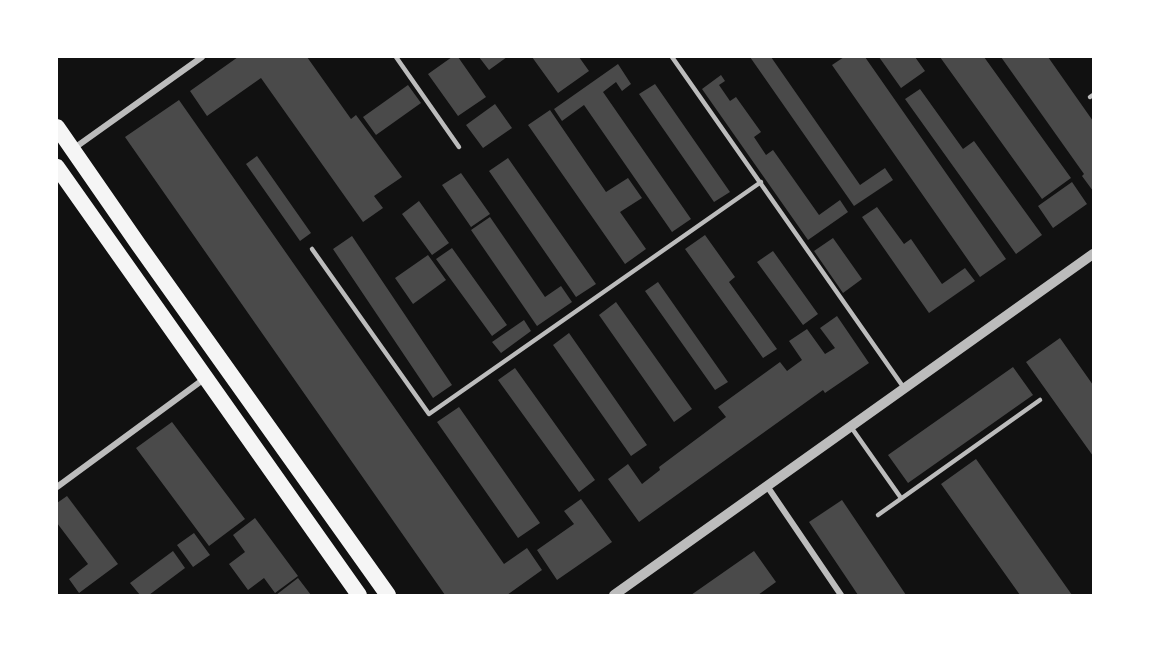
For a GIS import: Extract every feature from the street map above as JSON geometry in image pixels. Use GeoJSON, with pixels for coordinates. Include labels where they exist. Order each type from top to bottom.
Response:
{"type":"FeatureCollection","features":[{"type":"Feature","properties":{"kind":"highway"},"geometry":{"type":"LineString","coordinates":[[57,127],[388,595]]}},
{"type":"Feature","properties":{"kind":"highway"},"geometry":{"type":"LineString","coordinates":[[57,167],[359,595]]}},
{"type":"Feature","properties":{"kind":"street"},"geometry":{"type":"LineString","coordinates":[[72,150],[202,57]]}},
{"type":"Feature","properties":{"kind":"street"},"geometry":{"type":"LineString","coordinates":[[614,595],[1093,254]]}},
{"type":"Feature","properties":{"kind":"street"},"geometry":{"type":"LineString","coordinates":[[57,487],[205,378]]}},
{"type":"Feature","properties":{"kind":"street"},"geometry":{"type":"LineString","coordinates":[[767,486],[841,595]]}},
{"type":"Feature","properties":{"kind":"lane"},"geometry":{"type":"LineString","coordinates":[[396,57],[459,147]]}},
{"type":"Feature","properties":{"kind":"lane"},"geometry":{"type":"LineString","coordinates":[[672,57],[904,388]]}},
{"type":"Feature","properties":{"kind":"lane"},"geometry":{"type":"LineString","coordinates":[[312,249],[429,414],[761,182]]}},
{"type":"Feature","properties":{"kind":"lane"},"geometry":{"type":"LineString","coordinates":[[878,515],[1040,400]]}},
{"type":"Feature","properties":{"kind":"lane"},"geometry":{"type":"LineString","coordinates":[[851,426],[901,498]]}},
{"type":"Feature","properties":{"kind":"building"},"geometry":{"type":"Polygon","coordinates":[[[238,57],[307,57],[351,119],[356,115],[402,177],[374,196],[383,208],[363,222],[261,78],[207,116],[190,91],[238,57]]]}},
{"type":"Feature","properties":{"kind":"building"},"geometry":{"type":"Polygon","coordinates":[[[452,57],[458,57],[486,97],[458,116],[428,74],[452,57]]]}},
{"type":"Feature","properties":{"kind":"building"},"geometry":{"type":"Polygon","coordinates":[[[479,57],[507,57],[489,70],[479,57]]]}},
{"type":"Feature","properties":{"kind":"building"},"geometry":{"type":"Polygon","coordinates":[[[532,57],[579,57],[589,71],[558,93],[532,57]]]}},
{"type":"Feature","properties":{"kind":"building"},"geometry":{"type":"Polygon","coordinates":[[[750,57],[771,57],[860,185],[885,168],[893,180],[854,206],[750,57]]]}},
{"type":"Feature","properties":{"kind":"building"},"geometry":{"type":"Polygon","coordinates":[[[844,57],[865,57],[1006,259],[980,277],[832,65],[844,57]]]}},
{"type":"Feature","properties":{"kind":"building"},"geometry":{"type":"Polygon","coordinates":[[[879,57],[915,57],[925,71],[901,88],[879,57]]]}},
{"type":"Feature","properties":{"kind":"building"},"geometry":{"type":"Polygon","coordinates":[[[940,57],[984,57],[1071,178],[1042,199],[940,57]]]}},
{"type":"Feature","properties":{"kind":"building"},"geometry":{"type":"Polygon","coordinates":[[[1001,57],[1048,57],[1093,121],[1093,191],[1082,176],[1084,174],[1001,57]]]}},
{"type":"Feature","properties":{"kind":"building"},"geometry":{"type":"Polygon","coordinates":[[[618,64],[631,84],[622,91],[616,82],[603,92],[691,219],[672,232],[584,105],[562,121],[554,109],[618,64]]]}},
{"type":"Feature","properties":{"kind":"building"},"geometry":{"type":"Polygon","coordinates":[[[721,75],[725,81],[719,85],[730,101],[736,97],[761,132],[754,137],[766,155],[773,150],[819,215],[840,200],[848,212],[808,240],[702,89],[721,75]]]}},
{"type":"Feature","properties":{"kind":"building"},"geometry":{"type":"Polygon","coordinates":[[[655,84],[730,192],[714,202],[639,94],[655,84]]]}},
{"type":"Feature","properties":{"kind":"building"},"geometry":{"type":"Polygon","coordinates":[[[408,85],[421,103],[376,135],[363,117],[408,85]]]}},
{"type":"Feature","properties":{"kind":"building"},"geometry":{"type":"Polygon","coordinates":[[[920,89],[963,149],[974,141],[1042,235],[1016,254],[905,99],[920,89]]]}},
{"type":"Feature","properties":{"kind":"building"},"geometry":{"type":"Polygon","coordinates":[[[179,100],[504,564],[527,548],[542,570],[507,595],[445,595],[125,137],[179,100]]]}},
{"type":"Feature","properties":{"kind":"building"},"geometry":{"type":"Polygon","coordinates":[[[495,104],[512,128],[483,148],[466,125],[495,104]]]}},
{"type":"Feature","properties":{"kind":"building"},"geometry":{"type":"Polygon","coordinates":[[[550,110],[606,192],[628,178],[642,198],[620,212],[646,249],[625,264],[528,125],[550,110]]]}},
{"type":"Feature","properties":{"kind":"building"},"geometry":{"type":"Polygon","coordinates":[[[257,156],[311,233],[300,241],[246,164],[257,156]]]}},
{"type":"Feature","properties":{"kind":"building"},"geometry":{"type":"Polygon","coordinates":[[[508,158],[596,284],[576,297],[489,171],[508,158]]]}},
{"type":"Feature","properties":{"kind":"building"},"geometry":{"type":"Polygon","coordinates":[[[461,173],[490,214],[471,227],[442,185],[461,173]]]}},
{"type":"Feature","properties":{"kind":"building"},"geometry":{"type":"Polygon","coordinates":[[[1072,182],[1087,204],[1053,228],[1038,206],[1072,182]]]}},
{"type":"Feature","properties":{"kind":"building"},"geometry":{"type":"Polygon","coordinates":[[[419,201],[449,243],[432,255],[402,214],[419,201]]]}},
{"type":"Feature","properties":{"kind":"building"},"geometry":{"type":"Polygon","coordinates":[[[877,207],[904,244],[911,239],[942,284],[965,268],[975,281],[929,313],[862,217],[877,207]]]}},
{"type":"Feature","properties":{"kind":"building"},"geometry":{"type":"Polygon","coordinates":[[[490,217],[545,297],[561,286],[572,302],[537,326],[471,230],[490,217]]]}},
{"type":"Feature","properties":{"kind":"building"},"geometry":{"type":"Polygon","coordinates":[[[705,235],[735,277],[729,282],[777,349],[763,358],[685,249],[705,235]]]}},
{"type":"Feature","properties":{"kind":"building"},"geometry":{"type":"Polygon","coordinates":[[[352,236],[452,385],[433,398],[333,249],[352,236]]]}},
{"type":"Feature","properties":{"kind":"building"},"geometry":{"type":"Polygon","coordinates":[[[833,238],[862,279],[843,293],[814,251],[833,238]]]}},
{"type":"Feature","properties":{"kind":"building"},"geometry":{"type":"Polygon","coordinates":[[[452,248],[507,325],[492,336],[436,259],[452,248]]]}},
{"type":"Feature","properties":{"kind":"building"},"geometry":{"type":"Polygon","coordinates":[[[773,251],[818,314],[803,325],[757,262],[773,251]]]}},
{"type":"Feature","properties":{"kind":"building"},"geometry":{"type":"Polygon","coordinates":[[[428,255],[446,280],[413,304],[395,278],[428,255]]]}},
{"type":"Feature","properties":{"kind":"building"},"geometry":{"type":"Polygon","coordinates":[[[658,282],[728,382],[715,390],[645,291],[658,282]]]}},
{"type":"Feature","properties":{"kind":"building"},"geometry":{"type":"Polygon","coordinates":[[[616,302],[692,409],[674,422],[599,315],[616,302]]]}},
{"type":"Feature","properties":{"kind":"building"},"geometry":{"type":"Polygon","coordinates":[[[837,316],[869,363],[825,393],[823,390],[639,522],[608,479],[628,464],[642,484],[660,470],[659,467],[726,417],[718,407],[780,362],[787,371],[802,360],[789,341],[807,329],[825,354],[835,348],[820,328],[837,316]]]}},
{"type":"Feature","properties":{"kind":"building"},"geometry":{"type":"Polygon","coordinates":[[[524,320],[531,331],[501,353],[492,342],[524,320]]]}},
{"type":"Feature","properties":{"kind":"building"},"geometry":{"type":"Polygon","coordinates":[[[569,333],[647,445],[631,456],[553,345],[569,333]]]}},
{"type":"Feature","properties":{"kind":"building"},"geometry":{"type":"Polygon","coordinates":[[[1060,338],[1093,385],[1093,456],[1026,362],[1060,338]]]}},
{"type":"Feature","properties":{"kind":"building"},"geometry":{"type":"Polygon","coordinates":[[[1013,367],[1033,395],[908,483],[888,455],[1013,367]]]}},
{"type":"Feature","properties":{"kind":"building"},"geometry":{"type":"Polygon","coordinates":[[[515,368],[595,480],[579,492],[498,380],[515,368]]]}},
{"type":"Feature","properties":{"kind":"building"},"geometry":{"type":"Polygon","coordinates":[[[459,407],[540,523],[518,538],[437,422],[459,407]]]}},
{"type":"Feature","properties":{"kind":"building"},"geometry":{"type":"Polygon","coordinates":[[[172,422],[245,519],[209,546],[136,448],[172,422]]]}},
{"type":"Feature","properties":{"kind":"building"},"geometry":{"type":"Polygon","coordinates":[[[976,459],[1072,595],[1020,595],[941,484],[976,459]]]}},
{"type":"Feature","properties":{"kind":"building"},"geometry":{"type":"Polygon","coordinates":[[[67,496],[118,564],[79,593],[69,579],[88,564],[57,523],[57,503],[67,496]]]}},
{"type":"Feature","properties":{"kind":"building"},"geometry":{"type":"Polygon","coordinates":[[[581,499],[612,542],[557,580],[537,550],[574,524],[564,511],[581,499]]]}},
{"type":"Feature","properties":{"kind":"building"},"geometry":{"type":"Polygon","coordinates":[[[842,500],[906,595],[858,595],[809,522],[842,500]]]}},
{"type":"Feature","properties":{"kind":"building"},"geometry":{"type":"Polygon","coordinates":[[[255,518],[298,576],[275,593],[264,578],[248,590],[229,564],[245,552],[233,535],[255,518]]]}},
{"type":"Feature","properties":{"kind":"building"},"geometry":{"type":"Polygon","coordinates":[[[194,533],[210,555],[193,567],[177,545],[194,533]]]}},
{"type":"Feature","properties":{"kind":"building"},"geometry":{"type":"Polygon","coordinates":[[[173,551],[185,568],[149,595],[140,595],[130,583],[173,551]]]}},
{"type":"Feature","properties":{"kind":"building"},"geometry":{"type":"Polygon","coordinates":[[[754,551],[776,582],[758,595],[691,595],[754,551]]]}},
{"type":"Feature","properties":{"kind":"building"},"geometry":{"type":"Polygon","coordinates":[[[298,578],[311,595],[276,595],[298,578]]]}}]}
